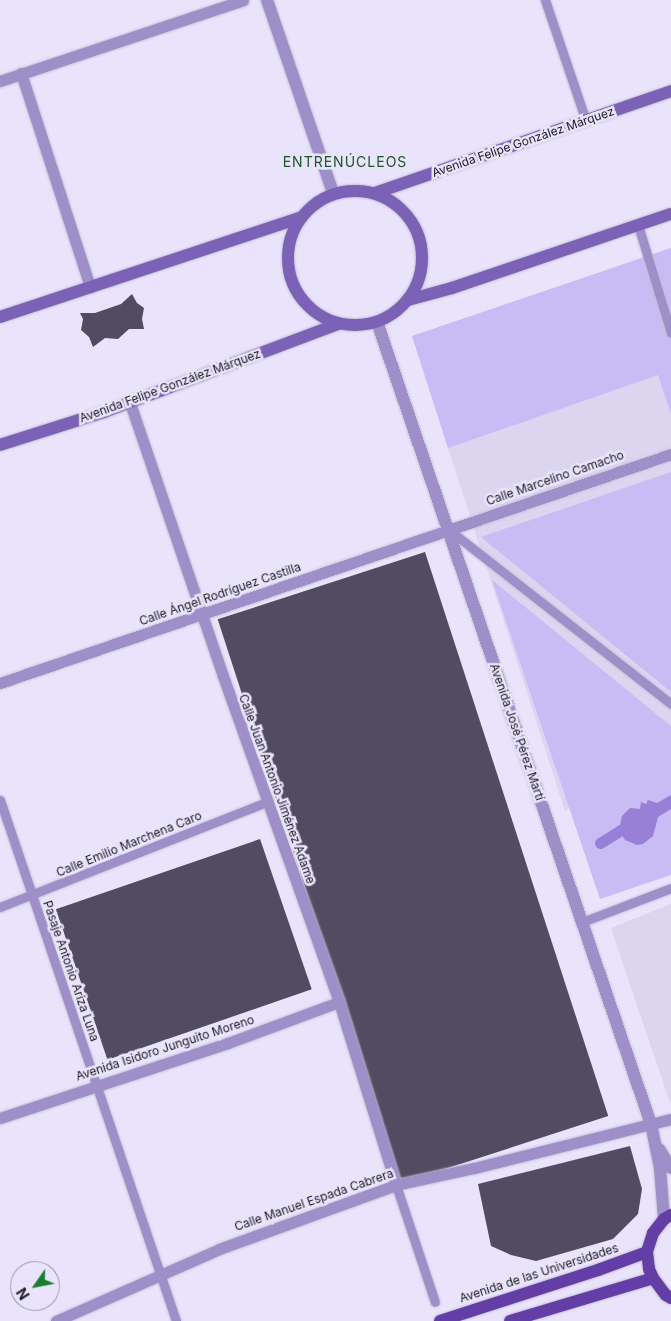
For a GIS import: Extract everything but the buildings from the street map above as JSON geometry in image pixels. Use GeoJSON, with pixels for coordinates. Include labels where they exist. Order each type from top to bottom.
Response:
{"type":"FeatureCollection","features":[{"type":"Feature","properties":{"kind":"main road","name":"Avenida Felipe González Márquez"},"geometry":{"type":"LineString","coordinates":[[375,193],[671,91]]}},
{"type":"Feature","properties":{"kind":"main road"},"geometry":{"type":"LineString","coordinates":[[358,190],[375,193],[394,203],[410,218],[420,238],[422,269],[408,300],[395,313],[378,322],[358,326],[338,324],[318,315],[309,308],[291,281],[287,259],[290,237],[300,218],[312,205],[333,194],[358,190]]}},
{"type":"Feature","properties":{"kind":"main road"},"geometry":{"type":"LineString","coordinates":[[408,300],[452,288],[671,214]]}},
{"type":"Feature","properties":{"kind":"main road"},"geometry":{"type":"LineString","coordinates":[[0,317],[300,218]]}},
{"type":"Feature","properties":{"kind":"main road","name":"Avenida Felipe González Márquez"},"geometry":{"type":"LineString","coordinates":[[0,444],[130,403],[338,324]]}},
{"type":"Feature","properties":{"kind":"main road"},"geometry":{"type":"LineString","coordinates":[[667,1217],[653,1233],[648,1252],[649,1269],[653,1278],[671,1298]]}},
{"type":"Feature","properties":{"kind":"main road","name":"Avenida de las Universidades"},"geometry":{"type":"LineString","coordinates":[[440,1321],[648,1252]]}},
{"type":"Feature","properties":{"kind":"main road"},"geometry":{"type":"LineString","coordinates":[[510,1321],[653,1278]]}},
{"type":"Feature","properties":{"kind":"street"},"geometry":{"type":"LineString","coordinates":[[0,81],[242,0]]}},
{"type":"Feature","properties":{"kind":"street"},"geometry":{"type":"LineString","coordinates":[[268,0],[333,194]]}},
{"type":"Feature","properties":{"kind":"street"},"geometry":{"type":"LineString","coordinates":[[544,0],[586,120]]}},
{"type":"Feature","properties":{"kind":"street"},"geometry":{"type":"LineString","coordinates":[[21,73],[90,287]]}},
{"type":"Feature","properties":{"kind":"street"},"geometry":{"type":"LineString","coordinates":[[638,225],[671,333]]}},
{"type":"Feature","properties":{"kind":"street","name":"Avenida José Pérez Martí"},"geometry":{"type":"LineString","coordinates":[[378,322],[651,1124],[656,1142],[667,1217]]}},
{"type":"Feature","properties":{"kind":"street","name":"Calle Juan Antonio Jiménez Adame"},"geometry":{"type":"LineString","coordinates":[[130,403],[338,1002],[396,1185]]}},
{"type":"Feature","properties":{"kind":"street","name":"Calle Marcelino Camacho"},"geometry":{"type":"LineString","coordinates":[[448,529],[671,454]]}},
{"type":"Feature","properties":{"kind":"street"},"geometry":{"type":"LineString","coordinates":[[448,529],[671,704]]}},
{"type":"Feature","properties":{"kind":"street","name":"Calle Ángel Rodríguez Castilla"},"geometry":{"type":"LineString","coordinates":[[0,683],[203,615],[448,529]]}},
{"type":"Feature","properties":{"kind":"street","name":"Pasaje Antonio Ariza Luna"},"geometry":{"type":"LineString","coordinates":[[0,800],[176,1321]]}},
{"type":"Feature","properties":{"kind":"street","name":"Calle Emilio Marchena Caro"},"geometry":{"type":"LineString","coordinates":[[0,907],[267,802]]}},
{"type":"Feature","properties":{"kind":"street"},"geometry":{"type":"LineString","coordinates":[[582,922],[671,888]]}},
{"type":"Feature","properties":{"kind":"street","name":"Avenida Isidoro Junguito Moreno"},"geometry":{"type":"LineString","coordinates":[[0,1118],[228,1042],[338,1002]]}},
{"type":"Feature","properties":{"kind":"street","name":"Calle Manuel Espada Cabrera"},"geometry":{"type":"LineString","coordinates":[[56,1321],[160,1274],[278,1226],[396,1185],[474,1168],[671,1119]]}},
{"type":"Feature","properties":{"kind":"street","name":"Avenida José Pérez Martí"},"geometry":{"type":"LineString","coordinates":[[656,1142],[671,1168]]}},
{"type":"Feature","properties":{"kind":"street"},"geometry":{"type":"LineString","coordinates":[[396,1185],[436,1302]]}},
{"type":"Feature","properties":{"kind":"shaded area"},"geometry":{"type":"Polygon","coordinates":[[[671,248],[671,738],[565,811],[412,336],[671,248]]]}},
{"type":"Feature","properties":{"kind":"shaded area"},"geometry":{"type":"Polygon","coordinates":[[[671,248],[671,414],[658,375],[448,448],[412,336],[671,248]]]}},
{"type":"Feature","properties":{"kind":"shaded area"},"geometry":{"type":"Polygon","coordinates":[[[671,472],[671,692],[481,537],[671,472]]]}},
{"type":"Feature","properties":{"kind":"shaded area"},"geometry":{"type":"Polygon","coordinates":[[[492,580],[671,726],[671,875],[600,899],[492,580]]]}},
{"type":"Feature","properties":{"kind":"shaded area"},"geometry":{"type":"Polygon","coordinates":[[[671,795],[671,809],[658,817],[653,836],[643,844],[637,845],[625,840],[621,834],[620,825],[622,816],[630,808],[640,809],[641,802],[646,804],[648,800],[657,803],[671,795]]]}},
{"type":"Feature","properties":{"kind":"shaded area"},"geometry":{"type":"Polygon","coordinates":[[[671,904],[671,1102],[670,1103],[611,928],[671,904]]]}},
{"type":"Feature","properties":{"kind":"waterway"},"geometry":{"type":"LineString","coordinates":[[600,843],[621,830],[634,826]]}},
{"type":"Feature","properties":{"kind":"district","name":"ENTRENÚCLEOS"},"geometry":{"type":"Point","coordinates":[345,162]}}]}
